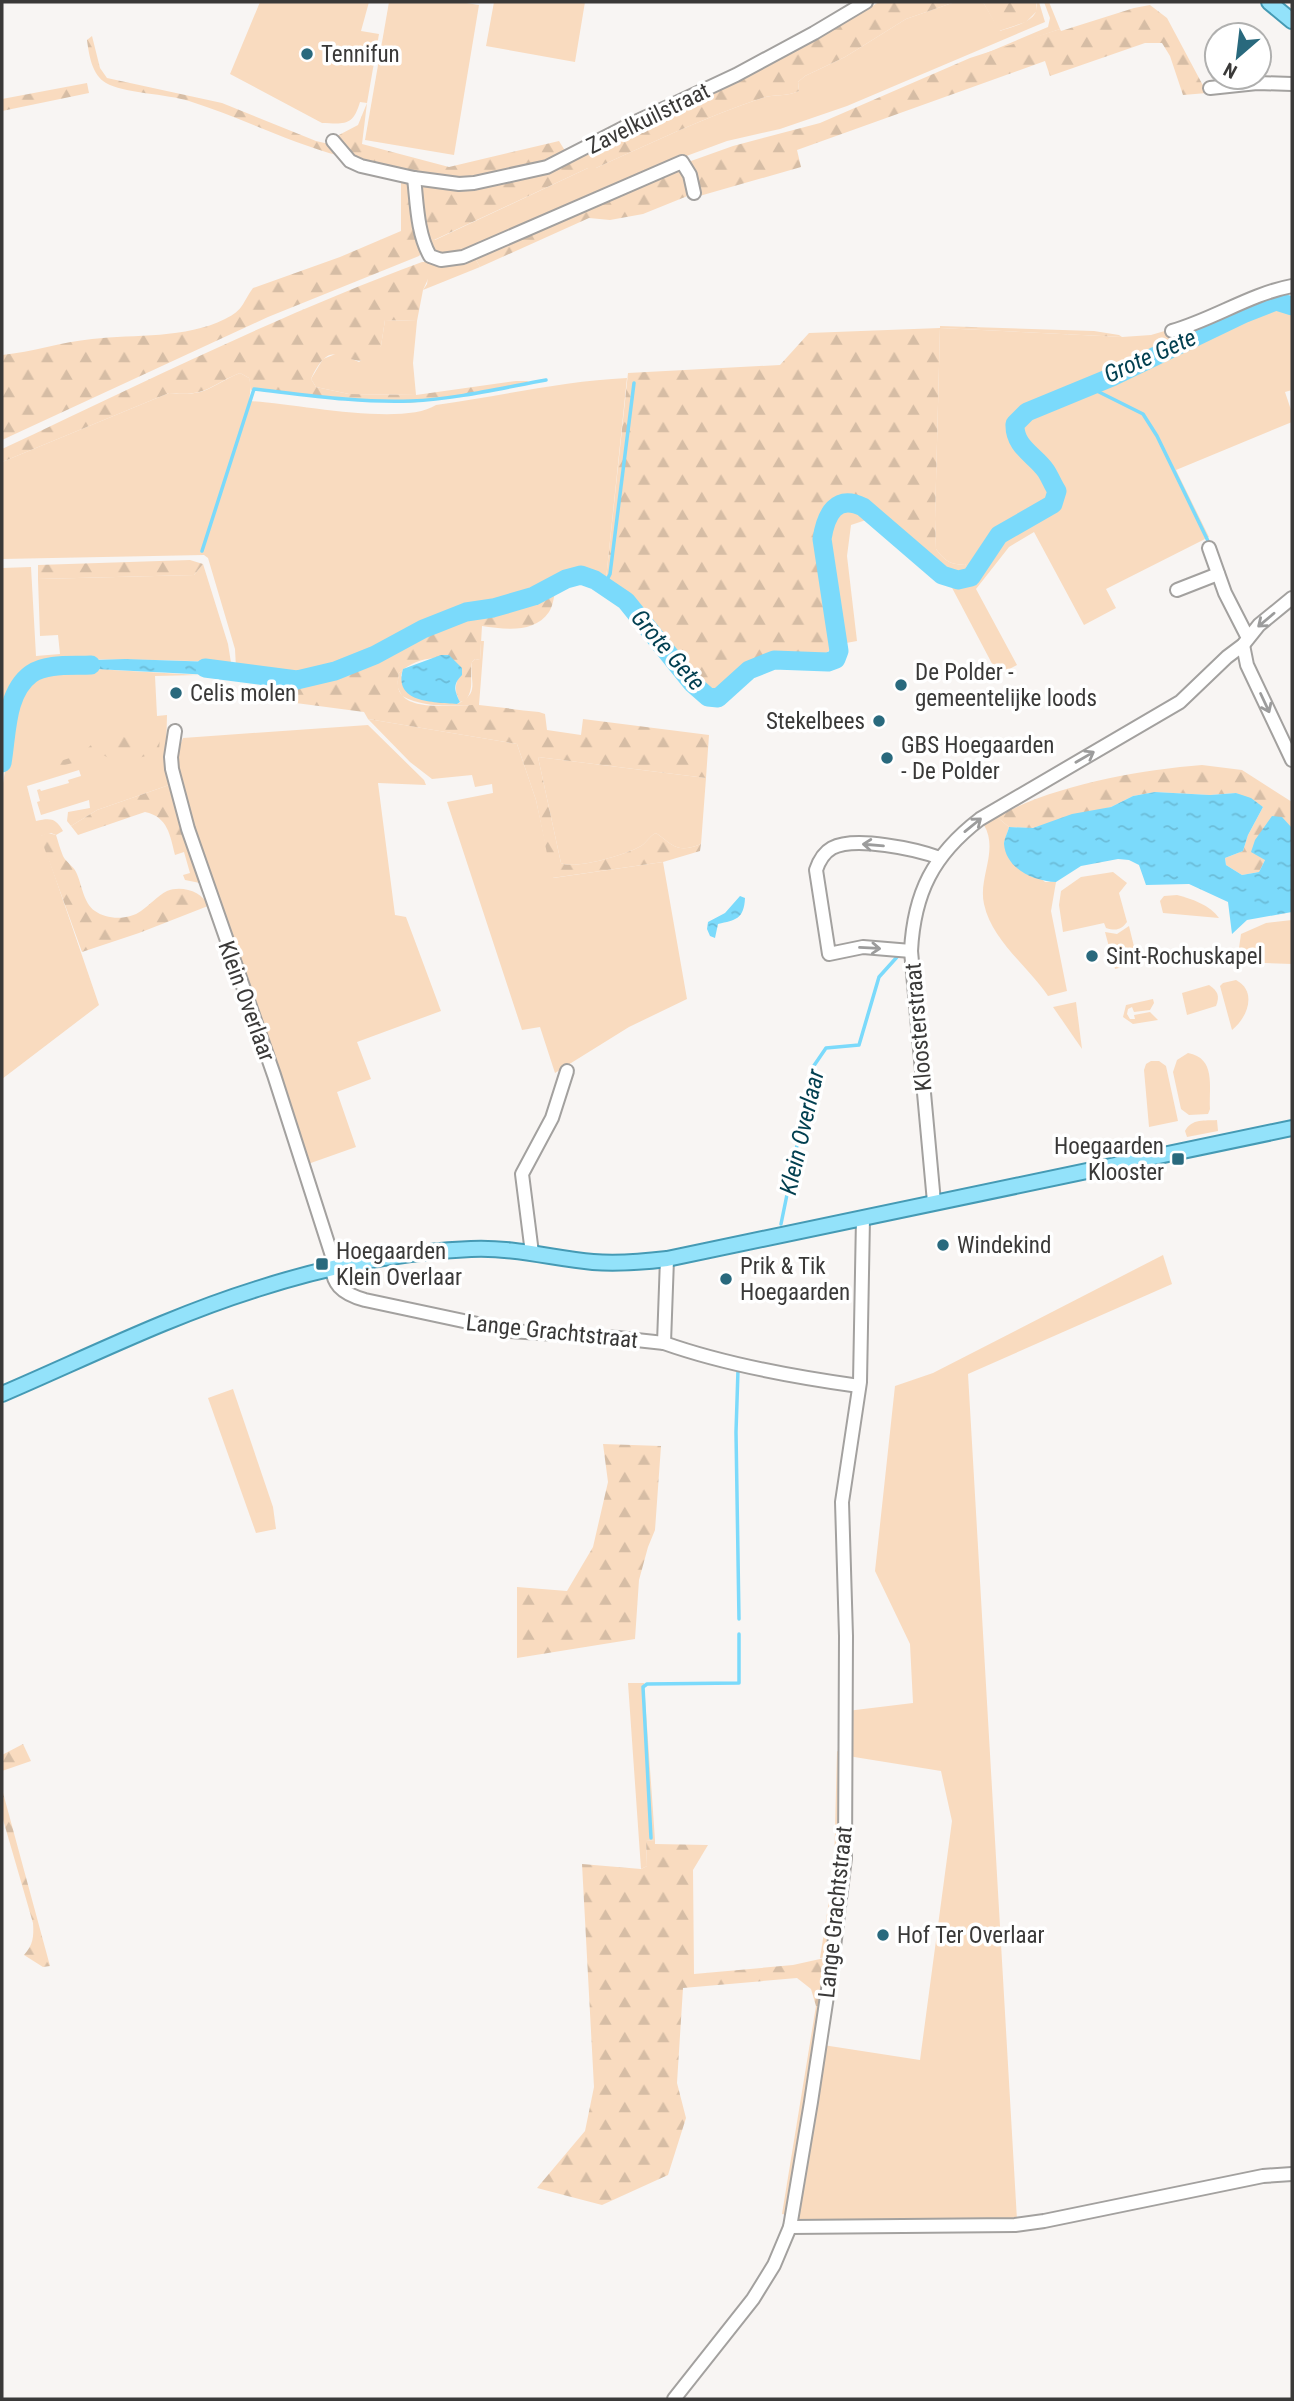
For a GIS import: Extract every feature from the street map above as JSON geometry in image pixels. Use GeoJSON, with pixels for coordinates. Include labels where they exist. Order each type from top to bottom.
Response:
{"type":"FeatureCollection","features":[{"type":"Feature","properties":{"kind":"main road"},"geometry":{"type":"LineString","coordinates":[[1269,2],[1292,21]]}},
{"type":"Feature","properties":{"kind":"main road"},"geometry":{"type":"LineString","coordinates":[[2,1394],[211,1305],[258,1289],[331,1270],[402,1256],[463,1250],[511,1250],[606,1262],[667,1259],[1292,1128]]}},
{"type":"Feature","properties":{"kind":"street","name":"Zavelkuilstraat"},"geometry":{"type":"LineString","coordinates":[[333,141],[349,161],[414,177],[474,183],[547,167],[736,75],[866,2]]}},
{"type":"Feature","properties":{"kind":"street"},"geometry":{"type":"LineString","coordinates":[[1273,84],[1292,85]]}},
{"type":"Feature","properties":{"kind":"street"},"geometry":{"type":"LineString","coordinates":[[414,177],[425,247],[430,256],[441,260],[463,257],[682,162],[690,175],[694,193]]}},
{"type":"Feature","properties":{"kind":"street"},"geometry":{"type":"LineString","coordinates":[[1172,331],[1199,324],[1260,294],[1292,286]]}},
{"type":"Feature","properties":{"kind":"street"},"geometry":{"type":"LineString","coordinates":[[1209,548],[1245,641],[1247,665],[1292,760]]}},
{"type":"Feature","properties":{"kind":"street"},"geometry":{"type":"LineString","coordinates":[[1177,590],[1219,574]]}},
{"type":"Feature","properties":{"kind":"street","name":"Kloosterstraat"},"geometry":{"type":"LineString","coordinates":[[934,1202],[911,951],[912,920],[928,877],[940,858],[966,829],[1180,702],[1259,625],[1292,598]]}},
{"type":"Feature","properties":{"kind":"street","name":"Klein Overlaar"},"geometry":{"type":"LineString","coordinates":[[175,730],[172,769],[188,829],[274,1075],[333,1259],[331,1270]]}},
{"type":"Feature","properties":{"kind":"street"},"geometry":{"type":"LineString","coordinates":[[911,951],[863,947],[829,954],[816,870],[819,860],[829,849],[853,844],[928,853],[940,858]]}},
{"type":"Feature","properties":{"kind":"street"},"geometry":{"type":"LineString","coordinates":[[532,1253],[523,1174],[552,1118],[567,1071]]}},
{"type":"Feature","properties":{"kind":"street","name":"Lange Grachtstraat"},"geometry":{"type":"LineString","coordinates":[[674,2399],[764,2283],[790,2227],[832,1963],[845,1858],[846,1636],[842,1502],[859,1386],[863,1218]]}},
{"type":"Feature","properties":{"kind":"street","name":"Lange Grachtstraat"},"geometry":{"type":"LineString","coordinates":[[664,1343],[667,1259]]}},
{"type":"Feature","properties":{"kind":"street","name":"Lange Grachtstraat"},"geometry":{"type":"LineString","coordinates":[[331,1270],[336,1284],[347,1295],[444,1318],[526,1333],[664,1343],[790,1375],[859,1386]]}},
{"type":"Feature","properties":{"kind":"street"},"geometry":{"type":"LineString","coordinates":[[790,2227],[1015,2225],[1263,2176],[1292,2174]]}},
{"type":"Feature","properties":{"kind":"green space","name":"Tennifun"},"geometry":{"type":"Polygon","coordinates":[[[260,2],[369,2],[361,31],[379,34],[367,103],[360,102],[351,119],[342,123],[322,123],[230,74],[260,2]]]}},
{"type":"Feature","properties":{"kind":"green space"},"geometry":{"type":"Polygon","coordinates":[[[389,2],[460,2],[479,5],[454,155],[365,140],[389,2]]]}},
{"type":"Feature","properties":{"kind":"green space"},"geometry":{"type":"Polygon","coordinates":[[[494,2],[585,2],[575,62],[486,46],[494,2]]]}},
{"type":"Feature","properties":{"kind":"green space"},"geometry":{"type":"Polygon","coordinates":[[[879,2],[955,2],[906,19],[845,57],[805,76],[798,82],[799,91],[762,98],[720,113],[596,168],[588,168],[434,240],[427,237],[420,187],[423,184],[545,171],[840,21],[843,24],[879,2]]]}},
{"type":"Feature","properties":{"kind":"green space"},"geometry":{"type":"Polygon","coordinates":[[[955,2],[983,2],[1000,31],[1031,18],[1037,8],[1036,2],[1039,2],[1045,22],[847,106],[780,129],[727,141],[681,158],[458,255],[445,257],[433,252],[427,237],[435,240],[588,168],[596,168],[720,113],[762,98],[799,91],[798,82],[805,76],[845,57],[906,19],[955,2]]]}},
{"type":"Feature","properties":{"kind":"green space"},"geometry":{"type":"Polygon","coordinates":[[[983,2],[1036,2],[1037,11],[1026,22],[999,31],[983,2]]]}},
{"type":"Feature","properties":{"kind":"green space"},"geometry":{"type":"Polygon","coordinates":[[[1044,2],[1049,2],[1060,29],[970,60],[1048,27],[1050,18],[1044,2]]]}},
{"type":"Feature","properties":{"kind":"green space"},"geometry":{"type":"Polygon","coordinates":[[[1150,5],[1167,18],[1203,86],[1203,91],[1207,93],[1183,95],[1170,56],[1162,43],[1145,43],[1050,76],[1045,61],[797,150],[801,167],[696,197],[688,165],[691,161],[733,146],[820,123],[970,58],[1150,5]]]}},
{"type":"Feature","properties":{"kind":"green space"},"geometry":{"type":"Polygon","coordinates":[[[92,36],[100,68],[107,78],[222,103],[329,144],[340,156],[189,101],[123,89],[106,83],[97,75],[90,58],[87,40],[92,36]]]}},
{"type":"Feature","properties":{"kind":"green space"},"geometry":{"type":"Polygon","coordinates":[[[87,83],[89,93],[2,111],[2,99],[87,83]]]}},
{"type":"Feature","properties":{"kind":"green space"},"geometry":{"type":"Polygon","coordinates":[[[367,103],[362,144],[449,167],[559,141],[567,154],[547,163],[478,179],[438,178],[357,160],[337,136],[358,125],[367,103]]]}},
{"type":"Feature","properties":{"kind":"green space"},"geometry":{"type":"Polygon","coordinates":[[[677,168],[684,169],[690,195],[643,214],[610,220],[589,218],[480,267],[475,258],[677,168]]]}},
{"type":"Feature","properties":{"kind":"green space"},"geometry":{"type":"Polygon","coordinates":[[[401,178],[409,179],[422,252],[419,256],[268,317],[2,440],[2,355],[81,340],[177,333],[225,319],[239,309],[253,288],[340,257],[401,231],[401,178]]]}},
{"type":"Feature","properties":{"kind":"green space"},"geometry":{"type":"Polygon","coordinates":[[[475,258],[480,267],[423,290],[427,284],[430,262],[452,265],[475,258]]]}},
{"type":"Feature","properties":{"kind":"green space"},"geometry":{"type":"Polygon","coordinates":[[[422,262],[430,262],[433,268],[423,290],[417,321],[385,320],[381,346],[370,360],[360,361],[337,355],[325,358],[311,379],[316,387],[349,394],[416,395],[516,381],[530,383],[410,403],[343,400],[251,390],[249,378],[240,373],[200,392],[169,393],[2,462],[2,449],[262,327],[422,262]]]}},
{"type":"Feature","properties":{"kind":"green space"},"geometry":{"type":"Polygon","coordinates":[[[1281,307],[1292,312],[1292,390],[1285,392],[1292,422],[1176,470],[1209,537],[1106,589],[1116,608],[1084,625],[1034,532],[1009,547],[976,589],[1017,665],[998,675],[950,584],[973,582],[998,543],[1056,508],[1063,495],[1051,468],[1019,436],[1020,429],[1027,421],[1270,308],[1281,307]]]}},
{"type":"Feature","properties":{"kind":"green space"},"geometry":{"type":"Polygon","coordinates":[[[385,320],[417,321],[413,363],[416,395],[349,394],[316,387],[311,379],[323,359],[338,353],[359,362],[381,346],[385,320]]]}},
{"type":"Feature","properties":{"kind":"green space"},"geometry":{"type":"Polygon","coordinates":[[[940,328],[1122,337],[1151,335],[1168,330],[1172,343],[1117,372],[1032,405],[1013,420],[1009,431],[1011,438],[1046,479],[1050,497],[1046,505],[996,532],[969,571],[965,564],[948,561],[936,549],[940,328]]]}},
{"type":"Feature","properties":{"kind":"green space"},"geometry":{"type":"Polygon","coordinates":[[[940,328],[1094,331],[1122,337],[940,328]]]}},
{"type":"Feature","properties":{"kind":"green space"},"geometry":{"type":"Polygon","coordinates":[[[940,328],[936,549],[948,561],[965,564],[969,571],[958,575],[946,572],[870,503],[860,499],[842,499],[824,515],[818,535],[834,646],[825,654],[770,653],[749,664],[712,693],[672,648],[651,619],[606,579],[628,373],[780,365],[809,333],[940,328]]]}},
{"type":"Feature","properties":{"kind":"green space"},"geometry":{"type":"Polygon","coordinates":[[[240,373],[249,378],[249,401],[373,414],[399,414],[532,389],[627,378],[606,579],[581,572],[560,576],[508,601],[456,609],[433,618],[326,670],[295,674],[236,668],[235,649],[208,558],[204,555],[2,559],[2,462],[169,393],[200,392],[240,373]]]}},
{"type":"Feature","properties":{"kind":"green space"},"geometry":{"type":"Polygon","coordinates":[[[843,510],[856,511],[869,519],[851,525],[847,556],[857,641],[846,643],[830,545],[830,529],[835,515],[843,510]]]}},
{"type":"Feature","properties":{"kind":"green space"},"geometry":{"type":"Polygon","coordinates":[[[190,560],[203,564],[194,575],[38,579],[38,565],[190,560]]]}},
{"type":"Feature","properties":{"kind":"green space"},"geometry":{"type":"Polygon","coordinates":[[[203,564],[228,644],[232,669],[219,668],[214,662],[165,660],[66,660],[41,664],[27,671],[16,686],[8,705],[2,732],[2,568],[31,567],[36,656],[60,654],[58,635],[40,636],[38,579],[194,575],[203,564]]]}},
{"type":"Feature","properties":{"kind":"green space"},"geometry":{"type":"Polygon","coordinates":[[[555,591],[549,612],[535,624],[518,628],[482,626],[480,660],[475,659],[472,662],[471,686],[466,700],[460,702],[456,689],[462,669],[455,663],[439,658],[421,660],[399,673],[399,691],[407,700],[426,705],[479,705],[539,712],[545,714],[547,730],[581,735],[583,719],[709,735],[706,778],[538,757],[561,863],[576,865],[611,857],[641,846],[656,833],[677,847],[687,848],[701,844],[700,851],[663,862],[552,878],[536,800],[517,744],[368,719],[364,712],[258,698],[265,685],[310,686],[381,660],[461,619],[509,612],[555,591]]]}},
{"type":"Feature","properties":{"kind":"green space"},"geometry":{"type":"Polygon","coordinates":[[[481,641],[484,641],[479,705],[430,705],[402,696],[397,686],[399,673],[403,669],[401,676],[457,704],[464,700],[472,691],[472,662],[475,659],[480,660],[481,641]]]}},
{"type":"Feature","properties":{"kind":"green space"},"geometry":{"type":"Polygon","coordinates":[[[95,669],[199,675],[155,676],[157,716],[167,715],[166,754],[172,784],[97,810],[71,826],[67,821],[68,812],[90,808],[89,800],[41,815],[37,790],[69,783],[68,780],[81,776],[79,770],[27,786],[36,821],[52,820],[63,831],[56,835],[51,833],[41,836],[99,1005],[2,1079],[2,789],[15,711],[23,690],[34,678],[45,673],[95,669]]]}},
{"type":"Feature","properties":{"kind":"green space"},"geometry":{"type":"Polygon","coordinates":[[[368,719],[517,744],[536,800],[553,878],[663,862],[687,999],[629,1027],[555,1073],[540,1027],[522,1030],[447,802],[493,793],[492,784],[475,787],[472,775],[432,779],[410,762],[368,719]]]}},
{"type":"Feature","properties":{"kind":"green space"},"geometry":{"type":"Polygon","coordinates":[[[368,725],[426,785],[378,783],[395,915],[406,917],[441,1011],[357,1042],[371,1079],[337,1092],[356,1147],[308,1164],[186,807],[178,772],[178,755],[183,738],[368,725]]]}},
{"type":"Feature","properties":{"kind":"green space"},"geometry":{"type":"Polygon","coordinates":[[[105,731],[132,738],[160,734],[159,752],[117,762],[103,755],[46,770],[45,766],[82,754],[105,731]]]}},
{"type":"Feature","properties":{"kind":"green space"},"geometry":{"type":"Polygon","coordinates":[[[538,757],[706,778],[701,844],[687,848],[677,847],[656,833],[641,846],[611,857],[576,865],[561,863],[538,757]]]}},
{"type":"Feature","properties":{"kind":"green space"},"geometry":{"type":"Polygon","coordinates":[[[1202,765],[1242,770],[1292,802],[1292,828],[1265,860],[1259,872],[1242,875],[1226,865],[1225,858],[1243,851],[1263,807],[1236,793],[1210,795],[1155,792],[1133,796],[1111,807],[1032,828],[1009,827],[997,817],[1043,796],[1096,781],[1202,765]]]}},
{"type":"Feature","properties":{"kind":"green space"},"geometry":{"type":"Polygon","coordinates":[[[172,784],[200,883],[185,880],[183,875],[190,873],[184,852],[175,855],[167,828],[153,814],[145,812],[78,835],[71,826],[97,810],[172,784]]]}},
{"type":"Feature","properties":{"kind":"green space"},"geometry":{"type":"Polygon","coordinates":[[[997,817],[1009,827],[1004,843],[1045,882],[1056,882],[1051,911],[1067,991],[1048,996],[1002,941],[988,917],[983,894],[989,845],[984,825],[997,817]]]}},
{"type":"Feature","properties":{"kind":"green space"},"geometry":{"type":"Polygon","coordinates":[[[48,833],[56,835],[63,856],[76,872],[88,903],[100,914],[124,917],[136,914],[163,893],[173,889],[197,893],[208,906],[82,952],[40,836],[48,833]]]}},
{"type":"Feature","properties":{"kind":"green space"},"geometry":{"type":"Polygon","coordinates":[[[1113,872],[1127,883],[1119,893],[1127,922],[1125,925],[1113,929],[1106,928],[1104,923],[1063,932],[1059,905],[1061,891],[1081,877],[1113,872]]]}},
{"type":"Feature","properties":{"kind":"green space"},"geometry":{"type":"Polygon","coordinates":[[[1177,895],[1206,906],[1219,918],[1163,913],[1160,901],[1164,896],[1177,895]]]}},
{"type":"Feature","properties":{"kind":"green space"},"geometry":{"type":"Polygon","coordinates":[[[1292,920],[1292,964],[1237,962],[1241,934],[1266,923],[1292,920]]]}},
{"type":"Feature","properties":{"kind":"green space"},"geometry":{"type":"Polygon","coordinates":[[[1129,926],[1138,963],[1115,969],[1105,932],[1117,934],[1129,926]]]}},
{"type":"Feature","properties":{"kind":"green space"},"geometry":{"type":"Polygon","coordinates":[[[1236,980],[1247,991],[1248,1005],[1242,1019],[1232,1030],[1220,986],[1236,980]]]}},
{"type":"Feature","properties":{"kind":"green space"},"geometry":{"type":"Polygon","coordinates":[[[1209,985],[1217,994],[1216,1006],[1187,1015],[1182,993],[1209,985]]]}},
{"type":"Feature","properties":{"kind":"green space"},"geometry":{"type":"Polygon","coordinates":[[[1153,999],[1150,1010],[1134,1012],[1132,1007],[1127,1014],[1130,1019],[1135,1019],[1134,1015],[1150,1012],[1158,1020],[1133,1024],[1123,1017],[1126,1005],[1153,999]]]}},
{"type":"Feature","properties":{"kind":"green space"},"geometry":{"type":"Polygon","coordinates":[[[1076,1002],[1082,1049],[1053,1007],[1076,1002]]]}},
{"type":"Feature","properties":{"kind":"green space"},"geometry":{"type":"Polygon","coordinates":[[[1188,1053],[1197,1056],[1207,1067],[1210,1082],[1208,1114],[1189,1115],[1181,1109],[1173,1072],[1177,1060],[1188,1053]]]}},
{"type":"Feature","properties":{"kind":"green space"},"geometry":{"type":"Polygon","coordinates":[[[1159,1061],[1166,1066],[1178,1121],[1149,1127],[1144,1070],[1146,1064],[1159,1061]]]}},
{"type":"Feature","properties":{"kind":"green space"},"geometry":{"type":"Polygon","coordinates":[[[1217,1120],[1218,1131],[1187,1137],[1185,1131],[1191,1124],[1217,1120]]]}},
{"type":"Feature","properties":{"kind":"green space"},"geometry":{"type":"Polygon","coordinates":[[[1163,1255],[1172,1284],[968,1374],[1017,2220],[800,2223],[796,2219],[823,2045],[920,2060],[952,1821],[941,1771],[848,1756],[847,1711],[913,1703],[910,1644],[875,1571],[895,1386],[933,1373],[1163,1255]]]}},
{"type":"Feature","properties":{"kind":"green space"},"geometry":{"type":"Polygon","coordinates":[[[233,1389],[273,1507],[276,1529],[256,1533],[208,1398],[233,1389]]]}},
{"type":"Feature","properties":{"kind":"green space"},"geometry":{"type":"Polygon","coordinates":[[[603,1444],[661,1446],[655,1530],[639,1580],[635,1639],[517,1658],[517,1587],[567,1591],[593,1547],[608,1482],[603,1444]]]}},
{"type":"Feature","properties":{"kind":"green space"},"geometry":{"type":"Polygon","coordinates":[[[628,1683],[644,1683],[655,1840],[646,1841],[647,1866],[641,1869],[628,1683]]]}},
{"type":"Feature","properties":{"kind":"green space"},"geometry":{"type":"Polygon","coordinates":[[[23,1744],[31,1761],[2,1771],[2,1755],[23,1744]]]}},
{"type":"Feature","properties":{"kind":"green space"},"geometry":{"type":"Polygon","coordinates":[[[837,1751],[841,1753],[841,1841],[829,1957],[820,1958],[834,1869],[837,1751]]]}},
{"type":"Feature","properties":{"kind":"green space"},"geometry":{"type":"Polygon","coordinates":[[[2,1789],[50,1966],[43,1967],[24,1955],[32,1940],[33,1923],[2,1816],[2,1789]]]}},
{"type":"Feature","properties":{"kind":"green space"},"geometry":{"type":"Polygon","coordinates":[[[655,1840],[655,1844],[708,1845],[693,1870],[694,1974],[793,1965],[829,1957],[821,2006],[816,2006],[811,1989],[797,1978],[683,1988],[677,2083],[686,2118],[668,2175],[602,2205],[537,2188],[585,2131],[594,2087],[582,1864],[641,1869],[647,1866],[646,1841],[655,1840]]]}},
{"type":"Feature","properties":{"kind":"green space"},"geometry":{"type":"Polygon","coordinates":[[[816,2006],[821,2006],[787,2215],[782,2214],[816,2006]]]}},
{"type":"Feature","properties":{"kind":"water"},"geometry":{"type":"Polygon","coordinates":[[[441,655],[449,655],[462,668],[462,675],[455,687],[460,702],[457,704],[417,698],[404,689],[401,680],[403,669],[441,655]]]}},
{"type":"Feature","properties":{"kind":"water"},"geometry":{"type":"Polygon","coordinates":[[[125,659],[215,662],[219,668],[232,669],[231,676],[66,670],[62,661],[125,659]]]}},
{"type":"Feature","properties":{"kind":"water"},"geometry":{"type":"Polygon","coordinates":[[[236,668],[289,674],[286,687],[238,682],[239,678],[235,677],[236,668]]]}},
{"type":"Feature","properties":{"kind":"water"},"geometry":{"type":"Polygon","coordinates":[[[1155,792],[1210,795],[1236,793],[1251,798],[1263,807],[1243,851],[1225,858],[1226,865],[1242,875],[1259,872],[1265,860],[1251,852],[1255,840],[1272,816],[1282,817],[1292,828],[1292,912],[1247,920],[1232,934],[1228,902],[1189,884],[1146,885],[1139,865],[1129,860],[1118,859],[1081,866],[1056,882],[1022,872],[1006,853],[1004,842],[1009,827],[1033,828],[1072,814],[1111,807],[1133,796],[1155,792]]]}},
{"type":"Feature","properties":{"kind":"water"},"geometry":{"type":"Polygon","coordinates":[[[740,896],[745,898],[741,914],[734,920],[718,924],[715,938],[710,936],[708,922],[725,913],[740,896]]]}},
{"type":"Feature","properties":{"kind":"waterway","name":"Grote Gete"},"geometry":{"type":"LineString","coordinates":[[205,668],[297,680],[335,671],[375,655],[423,629],[466,612],[493,608],[534,596],[566,579],[581,575],[595,580],[626,601],[692,683],[708,697],[718,698],[749,670],[774,660],[828,662],[836,659],[839,651],[822,539],[826,522],[839,505],[846,503],[863,507],[942,575],[958,580],[971,577],[999,535],[1053,504],[1057,491],[1046,471],[1021,445],[1016,432],[1015,424],[1027,412],[1112,377],[1243,314],[1276,301],[1292,306]]}},
{"type":"Feature","properties":{"kind":"waterway"},"geometry":{"type":"LineString","coordinates":[[202,551],[254,389],[352,400],[411,401],[462,396],[546,380]]}},
{"type":"Feature","properties":{"kind":"waterway"},"geometry":{"type":"LineString","coordinates":[[604,586],[610,574],[634,383]]}},
{"type":"Feature","properties":{"kind":"waterway"},"geometry":{"type":"LineString","coordinates":[[1089,387],[1143,414],[1157,436],[1209,543]]}},
{"type":"Feature","properties":{"kind":"waterway","name":"Grote Gete"},"geometry":{"type":"LineString","coordinates":[[2,763],[12,703],[22,682],[44,668],[91,665]]}},
{"type":"Feature","properties":{"kind":"waterway","name":"Klein Overlaar"},"geometry":{"type":"LineString","coordinates":[[781,1224],[813,1067],[826,1048],[859,1045],[879,977],[897,957]]}},
{"type":"Feature","properties":{"kind":"waterway","name":"Klein Overlaar"},"geometry":{"type":"LineString","coordinates":[[738,1370],[736,1432],[739,1619]]}},
{"type":"Feature","properties":{"kind":"waterway"},"geometry":{"type":"LineString","coordinates":[[651,1838],[643,1687],[647,1684],[739,1683],[739,1634]]}},
{"type":"Feature","properties":{"kind":"place","name":"Tennifun"},"geometry":{"type":"Point","coordinates":[307,54]}},
{"type":"Feature","properties":{"kind":"place","name":"De Polder - gemeentelijke loods"},"geometry":{"type":"Point","coordinates":[901,685]}},
{"type":"Feature","properties":{"kind":"place","name":"Celis molen"},"geometry":{"type":"Point","coordinates":[176,693]}},
{"type":"Feature","properties":{"kind":"place","name":"Stekelbees"},"geometry":{"type":"Point","coordinates":[879,721]}},
{"type":"Feature","properties":{"kind":"place","name":"GBS Hoegaarden - De Polder"},"geometry":{"type":"Point","coordinates":[887,758]}},
{"type":"Feature","properties":{"kind":"place","name":"Sint-Rochuskapel"},"geometry":{"type":"Point","coordinates":[1092,956]}},
{"type":"Feature","properties":{"kind":"place","name":"Hoegaarden Klooster"},"geometry":{"type":"Point","coordinates":[1178,1159]}},
{"type":"Feature","properties":{"kind":"place","name":"Windekind"},"geometry":{"type":"Point","coordinates":[943,1245]}},
{"type":"Feature","properties":{"kind":"place","name":"Hoegaarden Klein Overlaar"},"geometry":{"type":"Point","coordinates":[322,1264]}},
{"type":"Feature","properties":{"kind":"place","name":"Prik & Tik Hoegaarden"},"geometry":{"type":"Point","coordinates":[726,1279]}},
{"type":"Feature","properties":{"kind":"place","name":"Hof Ter Overlaar"},"geometry":{"type":"Point","coordinates":[883,1935]}}]}
